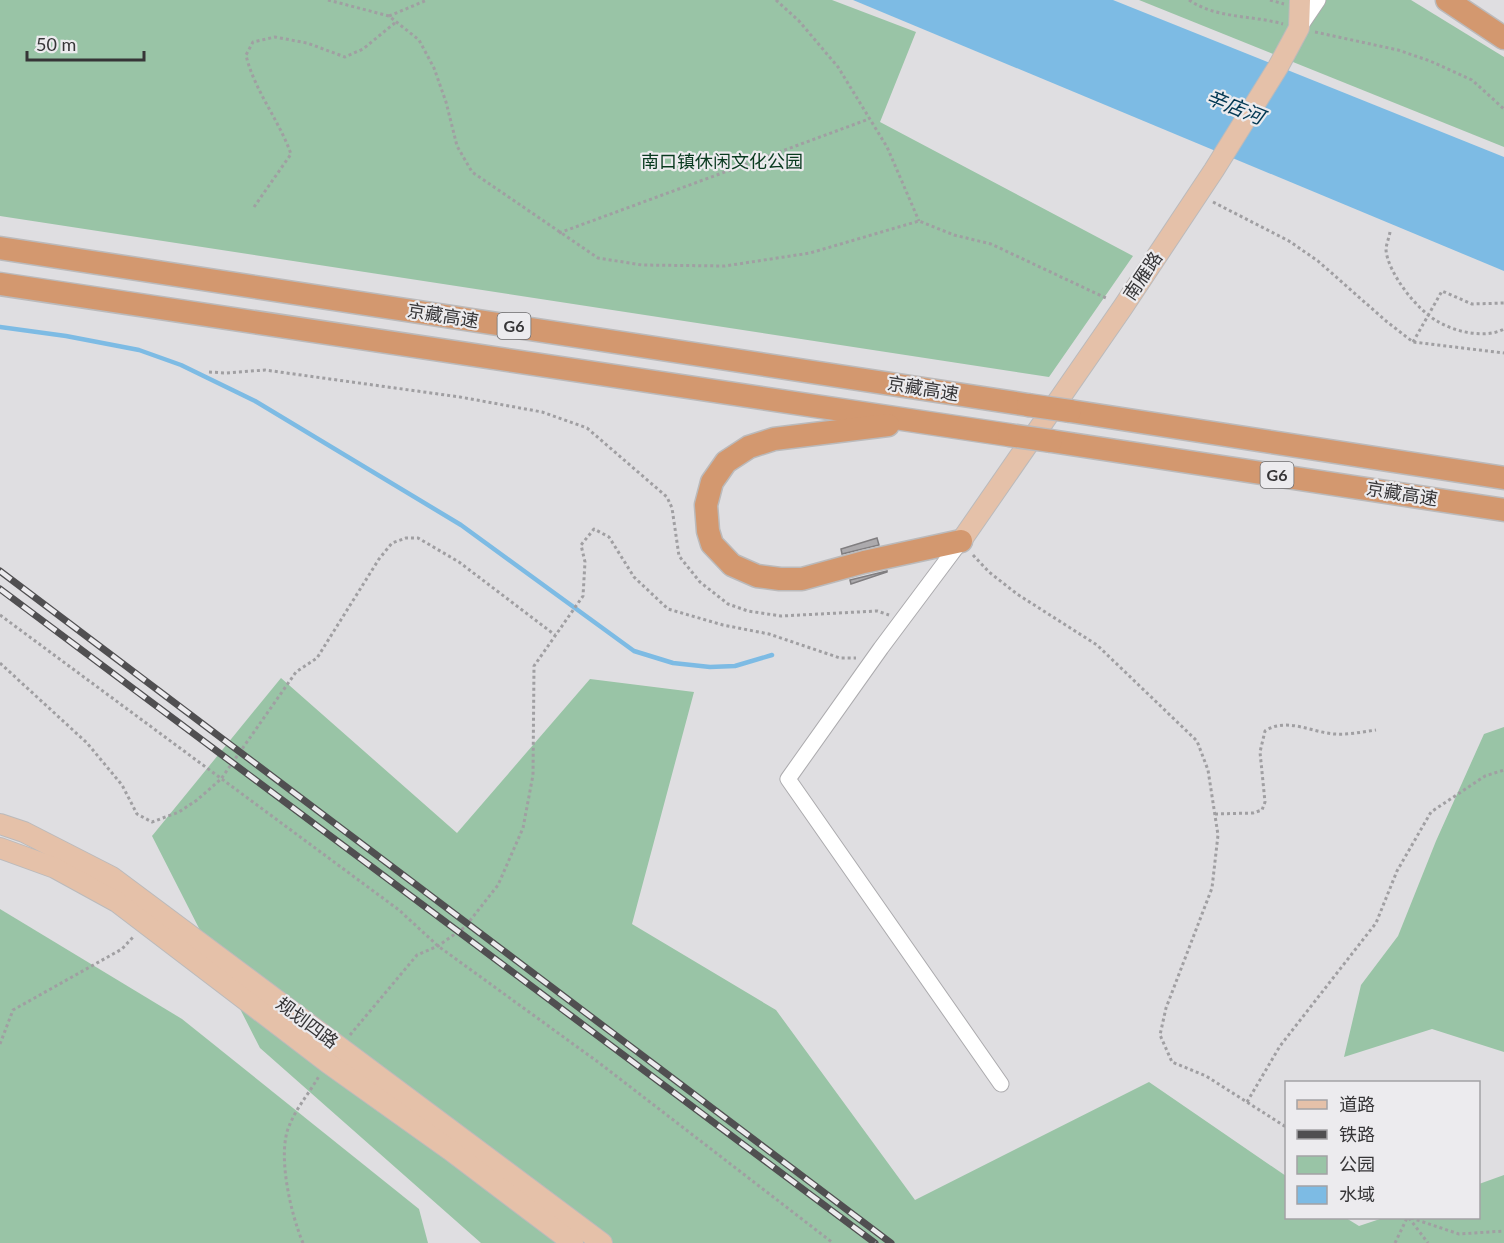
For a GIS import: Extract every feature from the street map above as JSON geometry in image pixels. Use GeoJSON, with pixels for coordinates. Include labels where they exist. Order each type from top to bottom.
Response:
{"type":"FeatureCollection","features":[{"type":"Feature","properties":{"kind":"highway"},"geometry":{"type":"LineString","coordinates":[[1447,0],[1504,38]]}},
{"type":"Feature","properties":{"kind":"highway","name":"京藏高速"},"geometry":{"type":"LineString","coordinates":[[0,248],[1504,478]]}},
{"type":"Feature","properties":{"kind":"highway","name":"京藏高速"},"geometry":{"type":"LineString","coordinates":[[0,284],[1504,510]]}},
{"type":"Feature","properties":{"kind":"highway"},"geometry":{"type":"LineString","coordinates":[[922,422],[774,439],[749,447],[726,462],[712,482],[706,506],[708,531],[712,544],[732,565],[757,576],[802,579],[864,562],[961,541]]}},
{"type":"Feature","properties":{"kind":"main road","name":"南雁路"},"geometry":{"type":"LineString","coordinates":[[961,541],[1123,307],[1214,170],[1278,67],[1299,28],[1300,0]]}},
{"type":"Feature","properties":{"kind":"main road","name":"规划四路"},"geometry":{"type":"LineString","coordinates":[[0,824],[24,832],[112,877],[602,1243]]}},
{"type":"Feature","properties":{"kind":"main road","name":"规划四路"},"geometry":{"type":"LineString","coordinates":[[0,848],[55,868],[117,902],[328,1063],[450,1150],[573,1243]]}},
{"type":"Feature","properties":{"kind":"street"},"geometry":{"type":"LineString","coordinates":[[1299,28],[1318,0]]}},
{"type":"Feature","properties":{"kind":"street"},"geometry":{"type":"LineString","coordinates":[[961,541],[788,779],[1001,1084]]}},
{"type":"Feature","properties":{"kind":"path"},"geometry":{"type":"LineString","coordinates":[[328,0],[389,16],[419,40],[434,69],[446,102],[457,146],[472,172],[598,258],[642,265],[725,266],[810,253],[919,221],[954,235],[991,244],[1123,307]]}},
{"type":"Feature","properties":{"kind":"path"},"geometry":{"type":"LineString","coordinates":[[389,16],[427,0]]}},
{"type":"Feature","properties":{"kind":"path"},"geometry":{"type":"LineString","coordinates":[[776,0],[799,21],[838,67],[887,147],[919,221]]}},
{"type":"Feature","properties":{"kind":"path"},"geometry":{"type":"LineString","coordinates":[[1189,0],[1234,17],[1270,20],[1398,50],[1430,61],[1472,80],[1504,109]]}},
{"type":"Feature","properties":{"kind":"path"},"geometry":{"type":"LineString","coordinates":[[254,207],[291,154],[249,69],[246,55],[253,42],[275,37],[307,43],[345,57],[363,49],[396,22]]}},
{"type":"Feature","properties":{"kind":"path"},"geometry":{"type":"LineString","coordinates":[[559,233],[870,119]]}},
{"type":"Feature","properties":{"kind":"path"},"geometry":{"type":"LineString","coordinates":[[1197,195],[1289,241],[1318,261],[1413,342],[1504,352]]}},
{"type":"Feature","properties":{"kind":"path"},"geometry":{"type":"LineString","coordinates":[[1390,232],[1386,249],[1390,267],[1427,314],[1456,330],[1484,334],[1504,329]]}},
{"type":"Feature","properties":{"kind":"path"},"geometry":{"type":"LineString","coordinates":[[1413,342],[1442,291],[1472,304],[1504,303]]}},
{"type":"Feature","properties":{"kind":"path"},"geometry":{"type":"LineString","coordinates":[[209,372],[276,371],[460,397],[542,412],[586,428],[667,497],[672,508],[680,556],[700,582],[728,604],[748,611],[781,616],[842,615],[877,611],[902,620]]}},
{"type":"Feature","properties":{"kind":"path"},"geometry":{"type":"LineString","coordinates":[[340,1047],[417,955],[438,946],[465,927],[498,885],[523,828],[533,775],[534,666],[583,596],[585,562],[581,545],[594,529],[609,537],[634,577],[668,609],[723,625],[769,634],[840,658],[874,658]]}},
{"type":"Feature","properties":{"kind":"path"},"geometry":{"type":"LineString","coordinates":[[0,663],[87,743],[122,785],[137,814],[152,822],[179,812],[221,779],[296,672],[317,658],[379,559],[392,543],[406,538],[418,538],[459,562],[555,635]]}},
{"type":"Feature","properties":{"kind":"path"},"geometry":{"type":"LineString","coordinates":[[961,541],[989,572],[1017,594],[1097,645],[1197,741],[1208,770],[1218,835],[1212,888],[1166,1008],[1160,1035],[1172,1062],[1206,1076],[1285,1126]]}},
{"type":"Feature","properties":{"kind":"path"},"geometry":{"type":"LineString","coordinates":[[0,615],[399,910],[438,946],[598,1062],[833,1243]]}},
{"type":"Feature","properties":{"kind":"path"},"geometry":{"type":"LineString","coordinates":[[1215,814],[1253,813],[1262,810],[1264,802],[1260,752],[1265,731],[1275,724],[1292,725],[1331,734],[1376,730]]}},
{"type":"Feature","properties":{"kind":"path"},"geometry":{"type":"LineString","coordinates":[[1247,1102],[1280,1046],[1376,923],[1396,871],[1431,812],[1485,776],[1504,770]]}},
{"type":"Feature","properties":{"kind":"path"},"geometry":{"type":"LineString","coordinates":[[0,1044],[13,1010],[122,949],[146,923]]}},
{"type":"Feature","properties":{"kind":"path"},"geometry":{"type":"LineString","coordinates":[[303,1243],[295,1224],[286,1180],[285,1155],[288,1126],[328,1063]]}},
{"type":"Feature","properties":{"kind":"path"},"geometry":{"type":"LineString","coordinates":[[1395,1243],[1408,1219]]}},
{"type":"Feature","properties":{"kind":"path"},"geometry":{"type":"LineString","coordinates":[[1410,1219],[1428,1243]]}},
{"type":"Feature","properties":{"kind":"path"},"geometry":{"type":"LineString","coordinates":[[1412,1219],[1459,1234],[1504,1231]]}},
{"type":"Feature","properties":{"kind":"green space","name":"南口镇休闲文化公园"},"geometry":{"type":"Polygon","coordinates":[[[0,0],[832,0],[916,32],[880,122],[1133,256],[1049,377],[0,216],[0,0]]]}},
{"type":"Feature","properties":{"kind":"green space"},"geometry":{"type":"Polygon","coordinates":[[[1139,0],[1411,0],[1504,57],[1504,147],[1139,0]]]}},
{"type":"Feature","properties":{"kind":"green space"},"geometry":{"type":"Polygon","coordinates":[[[281,678],[457,833],[590,679],[694,692],[632,924],[776,1010],[915,1200],[1149,1082],[1285,1175],[1285,1219],[1348,1219],[1359,1226],[1380,1219],[1480,1219],[1480,1184],[1504,1175],[1504,1243],[481,1243],[260,1048],[152,836],[281,678]]]}},
{"type":"Feature","properties":{"kind":"green space"},"geometry":{"type":"Polygon","coordinates":[[[1504,727],[1504,1052],[1432,1029],[1344,1057],[1361,985],[1398,936],[1436,841],[1484,734],[1504,727]]]}},
{"type":"Feature","properties":{"kind":"green space"},"geometry":{"type":"Polygon","coordinates":[[[0,909],[182,1019],[419,1209],[428,1243],[0,1243],[0,909]]]}},
{"type":"Feature","properties":{"kind":"water","name":"辛店河"},"geometry":{"type":"Polygon","coordinates":[[[853,0],[1113,0],[1504,157],[1504,271],[853,0]]]}},
{"type":"Feature","properties":{"kind":"building"},"geometry":{"type":"Polygon","coordinates":[[[877,538],[879,545],[842,554],[841,549],[877,538]]]}},
{"type":"Feature","properties":{"kind":"building"},"geometry":{"type":"Polygon","coordinates":[[[887,572],[851,584],[850,580],[887,572]]]}},
{"type":"Feature","properties":{"kind":"waterway"},"geometry":{"type":"LineString","coordinates":[[0,327],[66,336],[139,350],[181,365],[255,401],[461,525],[634,651],[673,663],[710,667],[735,666],[772,655]]}},
{"type":"Feature","properties":{"kind":"railway"},"geometry":{"type":"LineString","coordinates":[[0,571],[891,1243]]}},
{"type":"Feature","properties":{"kind":"railway"},"geometry":{"type":"LineString","coordinates":[[0,589],[875,1243]]}}]}
